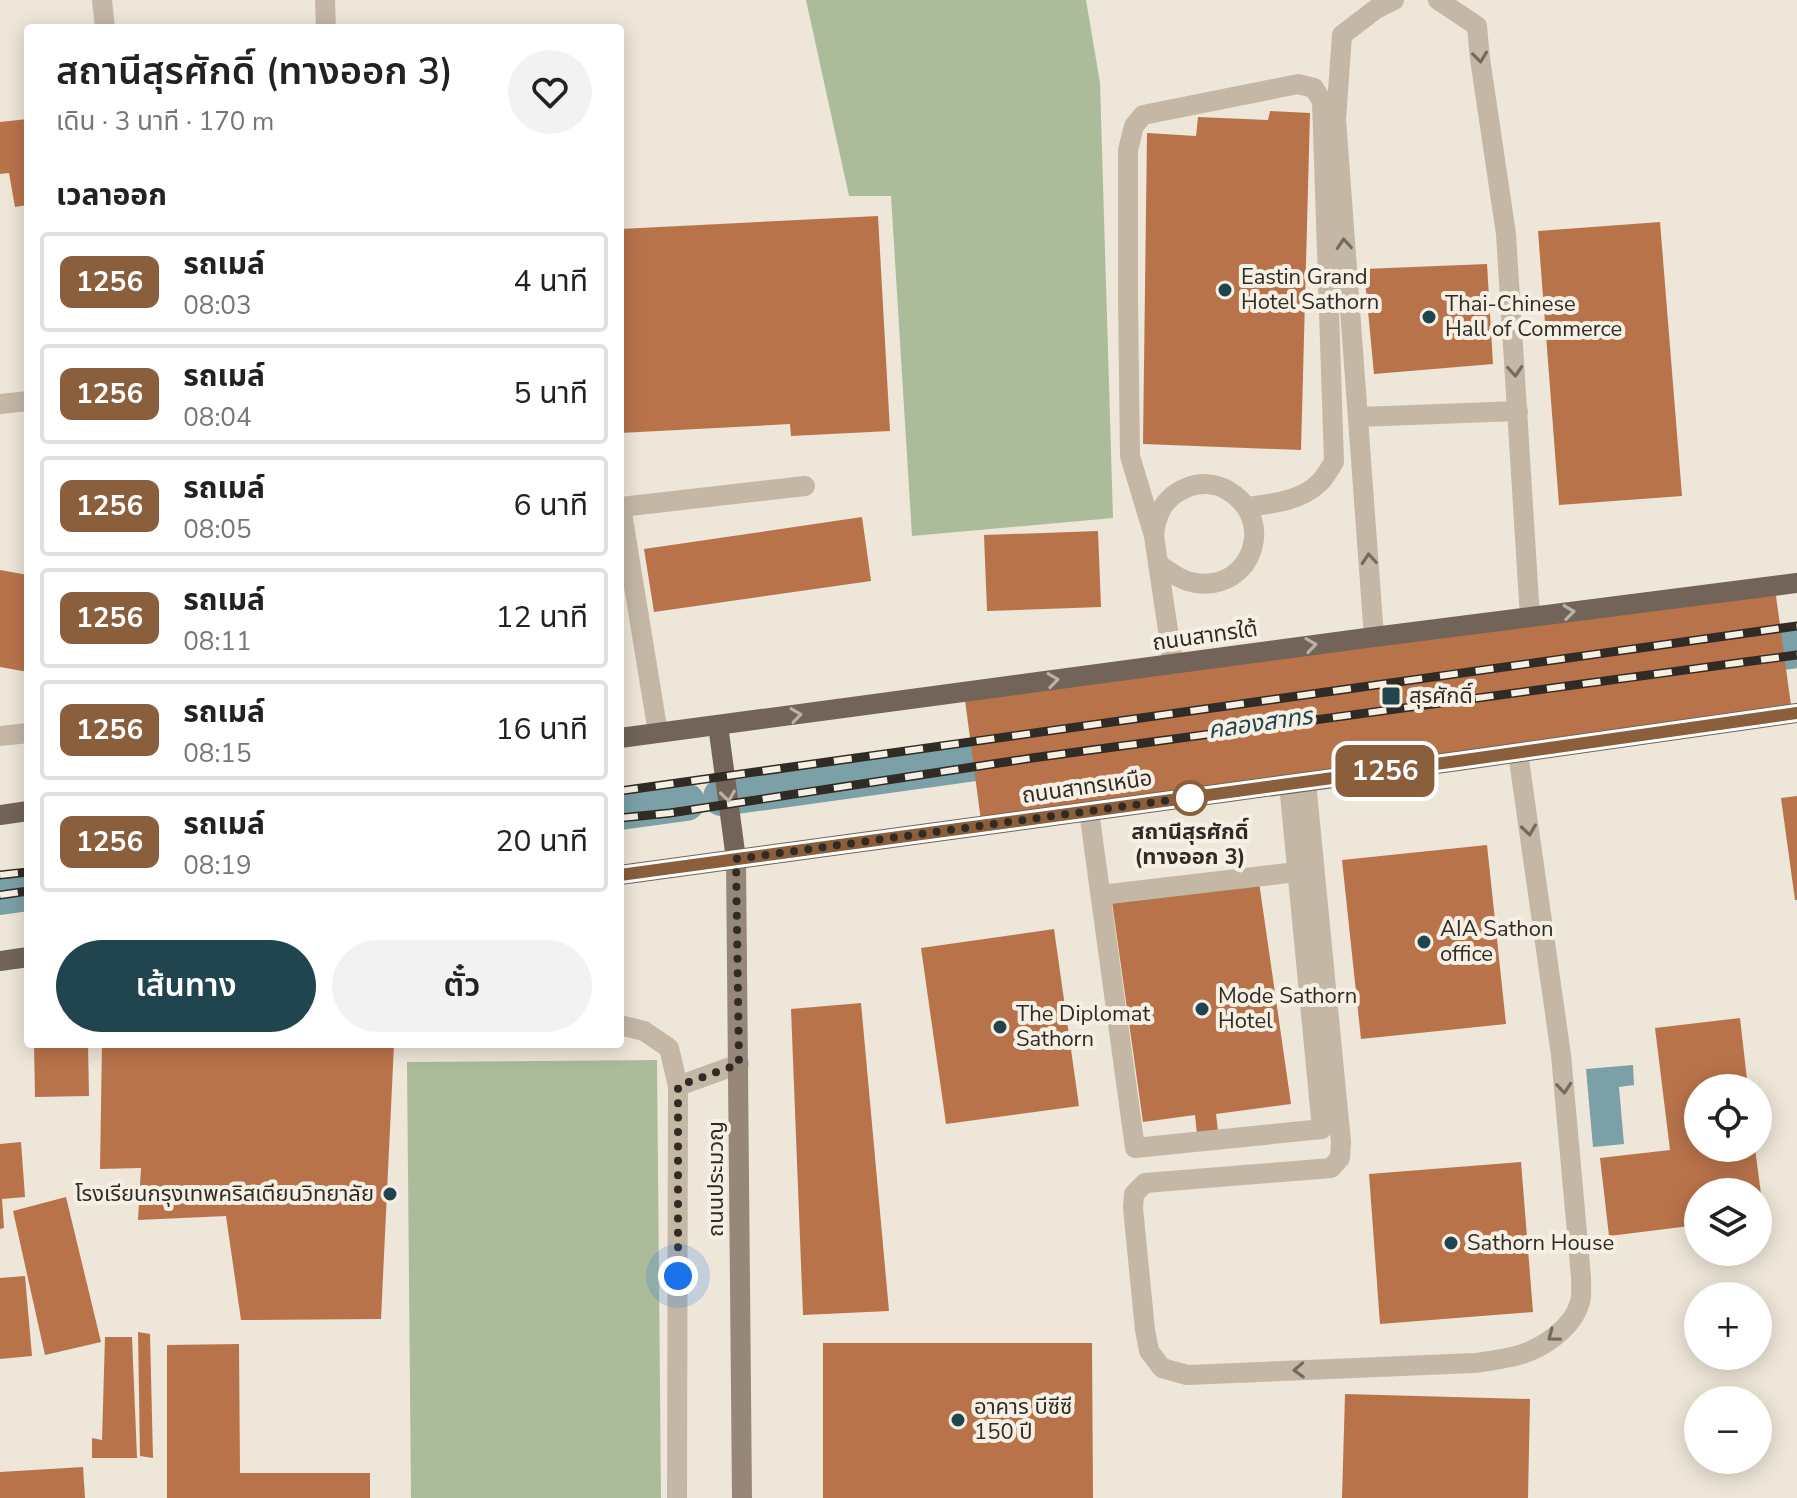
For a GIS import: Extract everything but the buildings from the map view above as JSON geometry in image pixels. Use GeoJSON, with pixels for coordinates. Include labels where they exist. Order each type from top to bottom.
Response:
{"type":"FeatureCollection","features":[{"type":"Feature","properties":{"kind":"main road","name":"ถนนสาทรใต้"},"geometry":{"type":"LineString","coordinates":[[624,737],[1797,583]]}},
{"type":"Feature","properties":{"kind":"main road","name":"ถนนสาทรเหนือ"},"geometry":{"type":"LineString","coordinates":[[624,874],[1797,713]]}},
{"type":"Feature","properties":{"kind":"main road"},"geometry":{"type":"LineString","coordinates":[[718,725],[736,859]]}},
{"type":"Feature","properties":{"kind":"main road"},"geometry":{"type":"LineString","coordinates":[[0,815],[24,812]]}},
{"type":"Feature","properties":{"kind":"main road"},"geometry":{"type":"LineString","coordinates":[[0,961],[24,958]]}},
{"type":"Feature","properties":{"kind":"street"},"geometry":{"type":"LineString","coordinates":[[102,0],[105,24]]}},
{"type":"Feature","properties":{"kind":"street"},"geometry":{"type":"LineString","coordinates":[[325,0],[326,24]]}},
{"type":"Feature","properties":{"kind":"street"},"geometry":{"type":"LineString","coordinates":[[1374,637],[1336,119],[1342,35],[1376,9],[1394,0]]}},
{"type":"Feature","properties":{"kind":"street"},"geometry":{"type":"LineString","coordinates":[[1438,0],[1477,26],[1506,234],[1530,617]]}},
{"type":"Feature","properties":{"kind":"street"},"geometry":{"type":"LineString","coordinates":[[1173,664],[1154,536],[1130,456],[1128,150],[1134,126],[1143,115],[1298,84],[1314,88],[1322,101],[1334,462],[1319,484],[1298,496],[1247,507]]}},
{"type":"Feature","properties":{"kind":"street"},"geometry":{"type":"LineString","coordinates":[[0,404],[24,401]]}},
{"type":"Feature","properties":{"kind":"street"},"geometry":{"type":"LineString","coordinates":[[1359,417],[1518,411]]}},
{"type":"Feature","properties":{"kind":"street"},"geometry":{"type":"LineString","coordinates":[[624,507],[805,486]]}},
{"type":"Feature","properties":{"kind":"street"},"geometry":{"type":"LineString","coordinates":[[1154,536],[1156,520],[1163,505],[1189,486],[1221,486],[1236,495],[1247,507],[1254,523],[1255,539],[1250,555],[1241,569],[1227,579],[1211,584],[1194,583],[1177,577],[1158,564]]}},
{"type":"Feature","properties":{"kind":"street"},"geometry":{"type":"LineString","coordinates":[[624,525],[658,733]]}},
{"type":"Feature","properties":{"kind":"street"},"geometry":{"type":"LineString","coordinates":[[0,736],[24,733]]}},
{"type":"Feature","properties":{"kind":"street"},"geometry":{"type":"LineString","coordinates":[[1297,783],[1341,1142],[1340,1158],[1331,1168],[1145,1183],[1134,1194],[1149,1351],[1162,1368],[1187,1375],[1475,1363],[1521,1355],[1560,1332],[1580,1302],[1581,1277],[1561,1055],[1518,753]]}},
{"type":"Feature","properties":{"kind":"street"},"geometry":{"type":"LineString","coordinates":[[1089,811],[1135,1148],[1322,1129],[1297,872],[1297,783]]}},
{"type":"Feature","properties":{"kind":"street","name":"ถนนประมวญ"},"geometry":{"type":"LineString","coordinates":[[736,859],[742,1498]]}},
{"type":"Feature","properties":{"kind":"street"},"geometry":{"type":"LineString","coordinates":[[1101,895],[1297,872]]}},
{"type":"Feature","properties":{"kind":"street"},"geometry":{"type":"LineString","coordinates":[[624,1026],[644,1031],[669,1048],[678,1086],[677,1498]]}},
{"type":"Feature","properties":{"kind":"street"},"geometry":{"type":"LineString","coordinates":[[678,1086],[739,1064]]}},
{"type":"Feature","properties":{"kind":"green space"},"geometry":{"type":"Polygon","coordinates":[[[806,0],[1086,0],[1100,83],[1113,518],[912,536],[891,196],[849,196],[806,0]]]}},
{"type":"Feature","properties":{"kind":"green space"},"geometry":{"type":"Polygon","coordinates":[[[657,1060],[661,1498],[411,1498],[407,1062],[657,1060]]]}},
{"type":"Feature","properties":{"kind":"water"},"geometry":{"type":"Polygon","coordinates":[[[1633,1065],[1634,1085],[1619,1087],[1624,1144],[1593,1147],[1586,1069],[1633,1065]]]}},
{"type":"Feature","properties":{"kind":"waterway","name":"คลองสาทร"},"geometry":{"type":"LineString","coordinates":[[1732,658],[1797,649]]}},
{"type":"Feature","properties":{"kind":"waterway","name":"คลองสาทร"},"geometry":{"type":"LineString","coordinates":[[722,797],[1025,755]]}},
{"type":"Feature","properties":{"kind":"waterway","name":"คลองสาทร"},"geometry":{"type":"LineString","coordinates":[[624,810],[686,802]]}},
{"type":"Feature","properties":{"kind":"waterway","name":"คลองสาทร"},"geometry":{"type":"LineString","coordinates":[[0,896],[24,893]]}},
{"type":"Feature","properties":{"kind":"railway"},"geometry":{"type":"LineString","coordinates":[[624,790],[1797,626]]}},
{"type":"Feature","properties":{"kind":"railway"},"geometry":{"type":"LineString","coordinates":[[624,818],[1032,758],[1797,655]]}},
{"type":"Feature","properties":{"kind":"railway"},"geometry":{"type":"LineString","coordinates":[[0,875],[24,872]]}},
{"type":"Feature","properties":{"kind":"railway"},"geometry":{"type":"LineString","coordinates":[[0,895],[24,892]]}},
{"type":"Feature","properties":{"kind":"bus line","name":"1256"},"geometry":{"type":"LineString","coordinates":[[624,874],[1797,713]]}},
{"type":"Feature","properties":{"kind":"place","name":"Eastin Grand Hotel Sathorn"},"geometry":{"type":"Point","coordinates":[1225,290]}},
{"type":"Feature","properties":{"kind":"place","name":"Thai-Chinese Hall of Commerce"},"geometry":{"type":"Point","coordinates":[1429,317]}},
{"type":"Feature","properties":{"kind":"place","name":"สุรศักดิ์"},"geometry":{"type":"Point","coordinates":[1391,696]}},
{"type":"Feature","properties":{"kind":"place","name":"สถานีสุรศักดิ์ (ทางออก 3)"},"geometry":{"type":"Point","coordinates":[1190,798]}},
{"type":"Feature","properties":{"kind":"place","name":"AIA Sathon office"},"geometry":{"type":"Point","coordinates":[1424,942]}},
{"type":"Feature","properties":{"kind":"place","name":"Mode Sathorn Hotel"},"geometry":{"type":"Point","coordinates":[1202,1009]}},
{"type":"Feature","properties":{"kind":"place","name":"The Diplomat Sathorn"},"geometry":{"type":"Point","coordinates":[1000,1027]}},
{"type":"Feature","properties":{"kind":"place","name":"โรงเรียนกรุงเทพคริสเตียนวิทยาลัย"},"geometry":{"type":"Point","coordinates":[390,1194]}},
{"type":"Feature","properties":{"kind":"place","name":"Sathorn House"},"geometry":{"type":"Point","coordinates":[1451,1243]}},
{"type":"Feature","properties":{"kind":"place","name":"อาคาร บีซีซี 150 ปี"},"geometry":{"type":"Point","coordinates":[958,1420]}},
{"type":"Feature","properties":{"kind":"route"},"geometry":{"type":"LineString","coordinates":[[678,1276],[678,1086],[739,1064],[736,859],[1200,796],[1190,798]]}}]}
